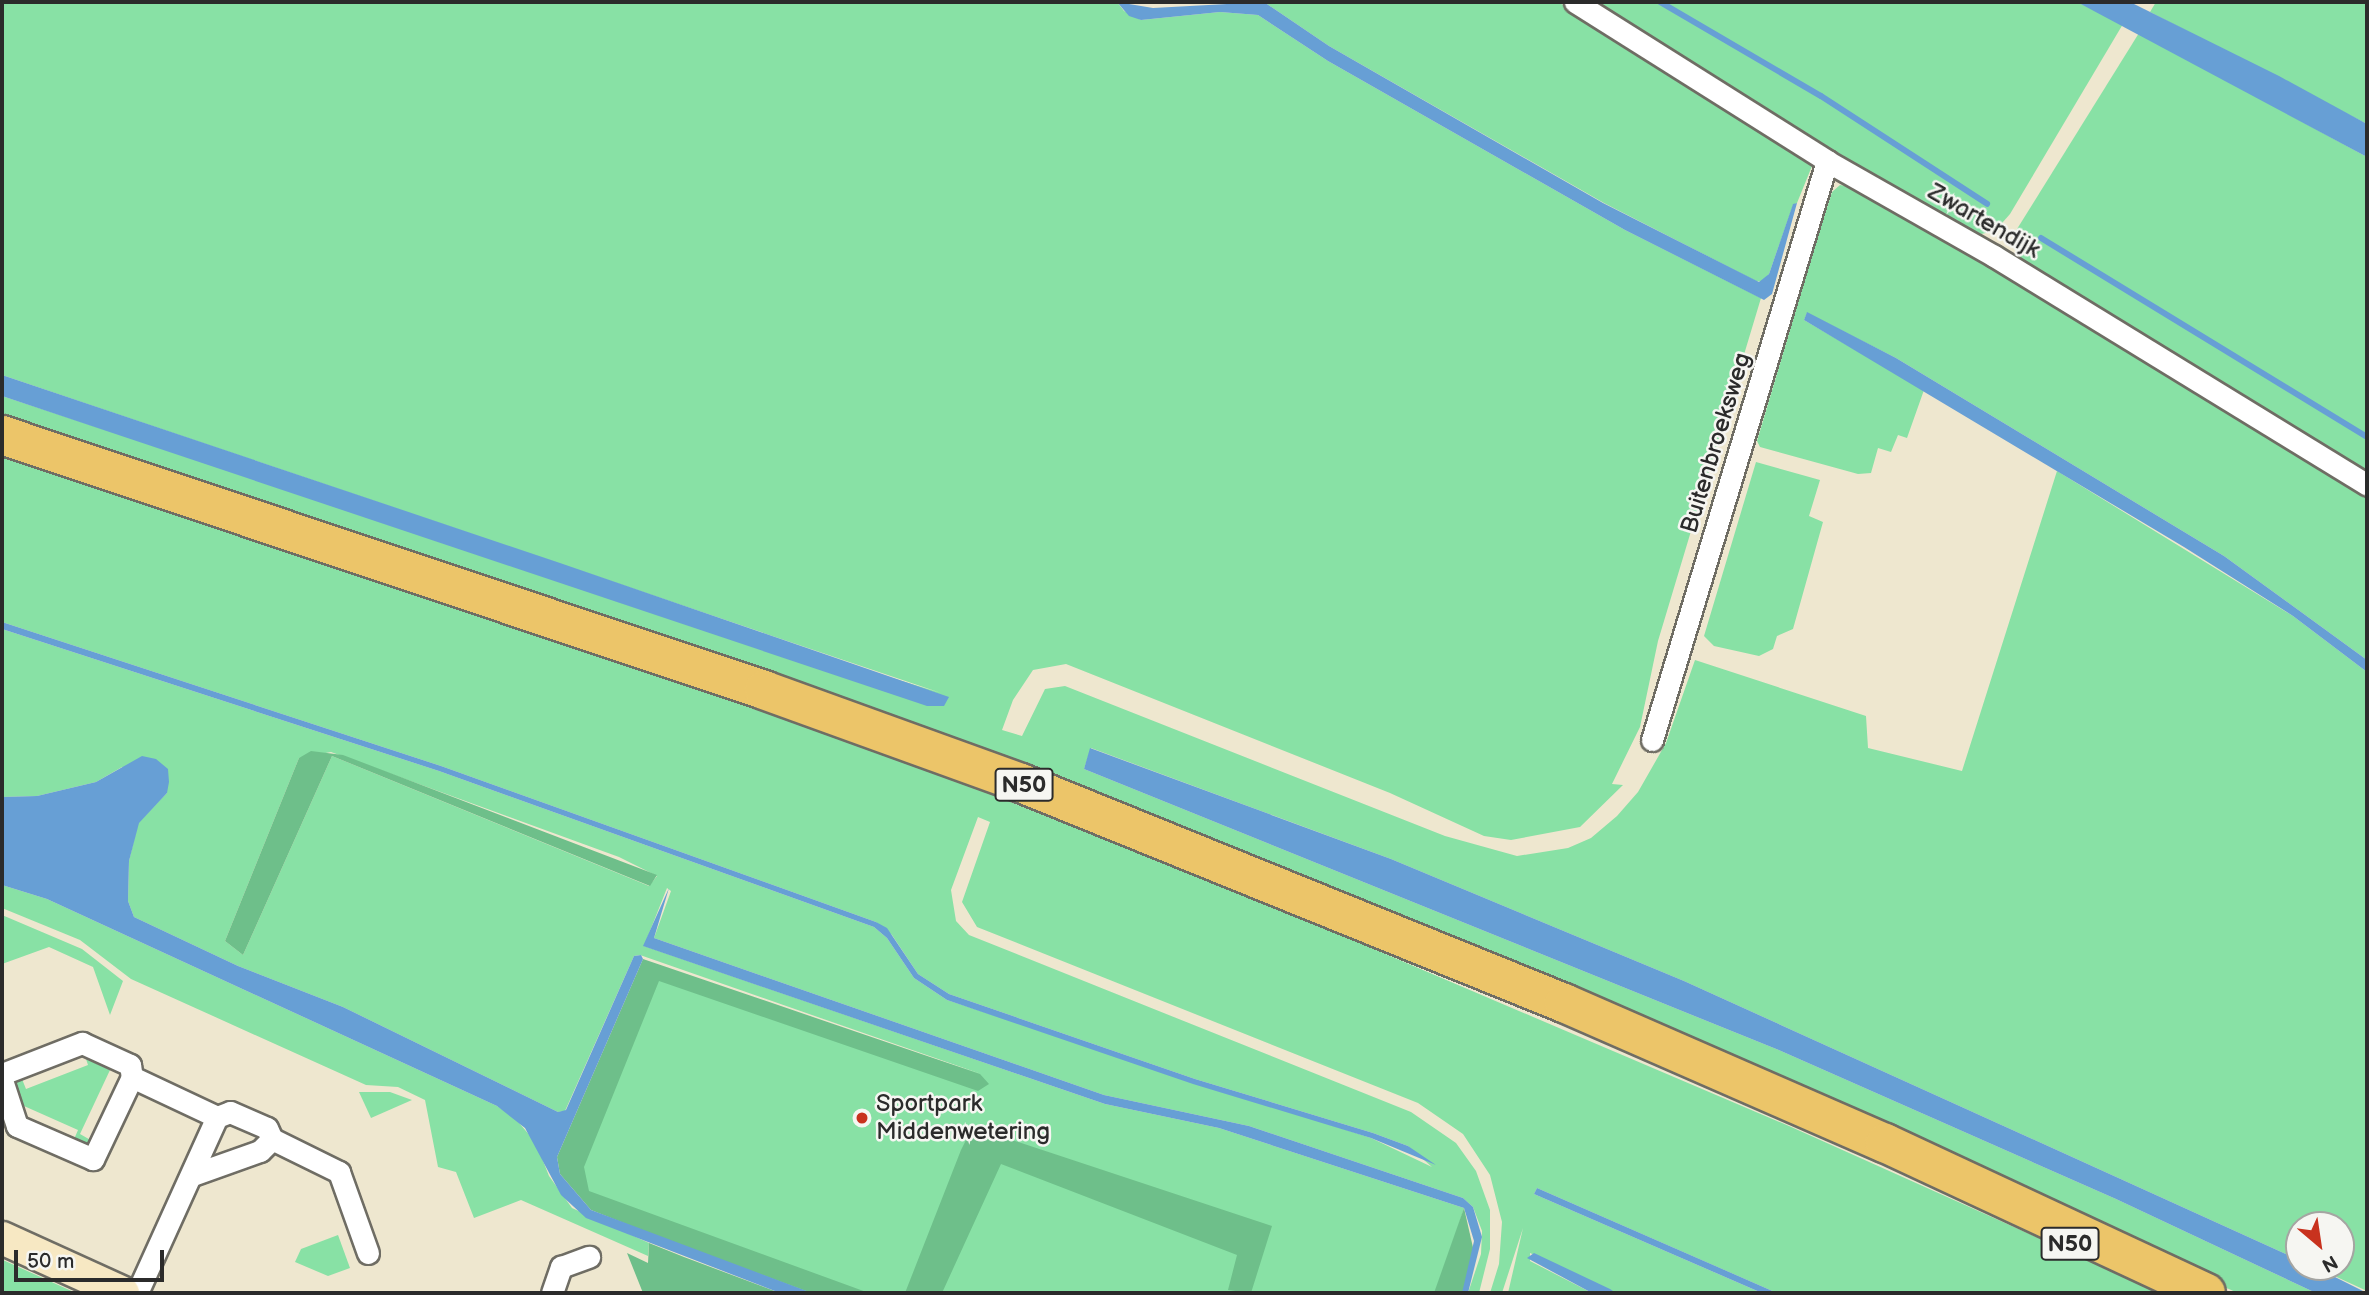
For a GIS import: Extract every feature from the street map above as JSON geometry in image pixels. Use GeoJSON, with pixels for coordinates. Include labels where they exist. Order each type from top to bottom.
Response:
{"type":"FeatureCollection","features":[{"type":"Feature","properties":{"kind":"highway","name":"N50"},"geometry":{"type":"LineString","coordinates":[[2,435],[764,690],[1021,783],[1564,1003],[1897,1148],[2206,1293]]}},
{"type":"Feature","properties":{"kind":"highway","name":"N50"},"geometry":{"type":"LineString","coordinates":[[2,447],[733,693],[1018,796],[1574,1020],[1878,1154],[2175,1293]]}},
{"type":"Feature","properties":{"kind":"street","name":"Zwartendijk"},"geometry":{"type":"LineString","coordinates":[[1575,2],[1827,161],[1994,256],[2367,485]]}},
{"type":"Feature","properties":{"kind":"street","name":"Buitenbroeksweg"},"geometry":{"type":"LineString","coordinates":[[1652,740],[1827,161]]}},
{"type":"Feature","properties":{"kind":"street"},"geometry":{"type":"LineString","coordinates":[[2,1074],[82,1043],[130,1065],[132,1077],[93,1159],[18,1126],[2,1080]]}},
{"type":"Feature","properties":{"kind":"street"},"geometry":{"type":"LineString","coordinates":[[132,1077],[217,1117],[230,1112],[267,1128],[272,1139],[340,1172],[368,1253]]}},
{"type":"Feature","properties":{"kind":"street"},"geometry":{"type":"LineString","coordinates":[[137,1293],[195,1174],[217,1117]]}},
{"type":"Feature","properties":{"kind":"street"},"geometry":{"type":"LineString","coordinates":[[195,1174],[261,1151],[272,1139]]}},
{"type":"Feature","properties":{"kind":"street"},"geometry":{"type":"LineString","coordinates":[[2,1238],[123,1293]]}},
{"type":"Feature","properties":{"kind":"street"},"geometry":{"type":"LineString","coordinates":[[551,1293],[561,1266],[589,1257]]}},
{"type":"Feature","properties":{"kind":"green space"},"geometry":{"type":"Polygon","coordinates":[[[2,2],[1117,2],[1124,11],[1141,20],[1220,12],[1258,15],[1328,61],[1625,230],[1761,298],[1658,641],[1640,727],[1612,784],[1623,785],[1580,827],[1511,840],[1484,836],[1390,793],[1066,664],[1033,670],[1013,700],[1002,730],[1022,736],[1045,689],[1065,686],[1445,836],[1517,856],[1568,848],[1591,838],[1617,816],[1638,792],[1666,743],[1695,660],[1866,716],[1868,748],[1962,771],[2057,471],[2293,616],[2367,672],[2367,1291],[2345,1281],[2355,1281],[2355,1211],[2285,1211],[2285,1254],[1684,981],[1391,859],[1091,748],[1084,769],[1781,1051],[2116,1199],[2285,1278],[2285,1281],[2316,1293],[2238,1293],[1266,868],[2,423],[2,396],[392,524],[941,693],[2,375],[2,2]]]}},
{"type":"Feature","properties":{"kind":"green space"},"geometry":{"type":"Polygon","coordinates":[[[1264,2],[1558,2],[1792,143],[1812,166],[1797,203],[1793,205],[1769,274],[1763,282],[1756,281],[1604,203],[1329,46],[1264,2]]]}},
{"type":"Feature","properties":{"kind":"green space"},"geometry":{"type":"Polygon","coordinates":[[[1589,2],[2077,2],[2123,24],[2010,214],[1995,231],[1981,234],[1922,205],[1589,2]]]}},
{"type":"Feature","properties":{"kind":"green space"},"geometry":{"type":"Polygon","coordinates":[[[2156,2],[2367,2],[2367,124],[2150,12],[2156,2]]]}},
{"type":"Feature","properties":{"kind":"green space"},"geometry":{"type":"Polygon","coordinates":[[[2139,33],[2367,157],[2367,476],[2020,259],[2012,243],[2017,229],[2139,33]]]}},
{"type":"Feature","properties":{"kind":"green space"},"geometry":{"type":"Polygon","coordinates":[[[1840,185],[1863,189],[2367,497],[2367,660],[2224,556],[1896,358],[1807,313],[1804,320],[1924,390],[1907,438],[1898,435],[1891,452],[1878,448],[1871,473],[1858,474],[1760,447],[1757,441],[1817,239],[1832,192],[1840,185]]]}},
{"type":"Feature","properties":{"kind":"green space"},"geometry":{"type":"Polygon","coordinates":[[[2,457],[559,637],[904,760],[1254,898],[1789,1126],[2161,1293],[1777,1293],[1537,1188],[1534,1194],[1762,1293],[1616,1293],[1530,1253],[1530,1261],[1592,1293],[1508,1293],[1523,1228],[1502,1293],[1490,1293],[1499,1264],[1502,1222],[1490,1175],[1463,1134],[1418,1103],[977,927],[962,902],[990,822],[978,817],[951,890],[956,921],[969,935],[1411,1112],[1456,1143],[1476,1171],[1490,1210],[1490,1249],[1479,1293],[1468,1293],[1481,1254],[1482,1231],[1473,1207],[1463,1198],[1249,1126],[1104,1095],[654,938],[671,891],[667,888],[644,946],[1105,1104],[1219,1128],[1464,1208],[1438,1293],[799,1293],[584,1197],[573,1150],[653,968],[981,1074],[640,955],[634,956],[565,1111],[558,1112],[343,1007],[238,966],[134,917],[128,901],[129,861],[138,823],[167,793],[122,767],[96,782],[37,796],[2,797],[2,629],[439,771],[874,927],[887,938],[914,978],[947,1000],[1371,1138],[1432,1167],[1408,1146],[1373,1133],[1195,1079],[949,994],[918,974],[892,935],[876,922],[441,766],[2,622],[2,457]],[[331,752],[299,758],[225,941],[243,955],[332,756],[649,886],[657,876],[619,857],[331,752]]]}},
{"type":"Feature","properties":{"kind":"green space"},"geometry":{"type":"Polygon","coordinates":[[[1756,462],[1820,480],[1809,516],[1823,522],[1793,629],[1777,636],[1773,649],[1759,656],[1714,646],[1704,636],[1756,462]]]}},
{"type":"Feature","properties":{"kind":"green space"},"geometry":{"type":"Polygon","coordinates":[[[311,751],[343,755],[657,875],[650,886],[332,756],[243,955],[225,941],[299,758],[311,751]]]}},
{"type":"Feature","properties":{"kind":"green space"},"geometry":{"type":"Polygon","coordinates":[[[2,885],[47,899],[497,1106],[515,1118],[536,1143],[549,1176],[572,1208],[649,1243],[648,1256],[521,1200],[474,1218],[456,1172],[438,1167],[425,1100],[398,1087],[366,1085],[131,979],[80,940],[2,908],[2,885]]]}},
{"type":"Feature","properties":{"kind":"green space"},"geometry":{"type":"Polygon","coordinates":[[[2,915],[82,949],[123,981],[110,1015],[93,967],[49,947],[2,964],[2,915]]]}},
{"type":"Feature","properties":{"kind":"green space"},"geometry":{"type":"Polygon","coordinates":[[[643,959],[980,1074],[989,1084],[978,1091],[659,981],[584,1167],[589,1191],[869,1293],[812,1293],[669,1241],[591,1210],[560,1174],[557,1157],[643,959]]]}},
{"type":"Feature","properties":{"kind":"green space"},"geometry":{"type":"Polygon","coordinates":[[[86,1059],[110,1070],[80,1134],[94,1142],[90,1147],[72,1144],[78,1130],[24,1106],[19,1108],[11,1087],[13,1078],[20,1074],[26,1089],[88,1065],[86,1059]]]}},
{"type":"Feature","properties":{"kind":"green space"},"geometry":{"type":"Polygon","coordinates":[[[359,1092],[390,1092],[412,1100],[371,1118],[359,1092]]]}},
{"type":"Feature","properties":{"kind":"green space"},"geometry":{"type":"Polygon","coordinates":[[[985,1131],[1272,1226],[1251,1293],[1228,1290],[1237,1255],[1001,1164],[942,1293],[905,1293],[961,1150],[968,1136],[985,1131]]]}},
{"type":"Feature","properties":{"kind":"green space"},"geometry":{"type":"Polygon","coordinates":[[[1464,1208],[1474,1252],[1463,1293],[1434,1293],[1464,1208]]]}},
{"type":"Feature","properties":{"kind":"green space"},"geometry":{"type":"Polygon","coordinates":[[[338,1235],[350,1268],[328,1276],[295,1262],[301,1249],[338,1235]]]}},
{"type":"Feature","properties":{"kind":"green space"},"geometry":{"type":"Polygon","coordinates":[[[649,1243],[780,1293],[643,1293],[627,1253],[648,1263],[649,1243]]]}},
{"type":"Feature","properties":{"kind":"green space"},"geometry":{"type":"Polygon","coordinates":[[[3,1260],[76,1293],[2,1293],[3,1260]]]}},
{"type":"Feature","properties":{"kind":"water"},"geometry":{"type":"Polygon","coordinates":[[[1117,2],[1153,8],[1264,2],[1329,46],[1603,203],[1759,282],[1769,274],[1793,204],[1797,203],[1772,294],[1764,300],[1625,230],[1328,61],[1258,15],[1220,12],[1141,20],[1129,16],[1117,2]]]}},
{"type":"Feature","properties":{"kind":"water"},"geometry":{"type":"Polygon","coordinates":[[[2077,2],[2130,2],[2279,76],[2367,124],[2367,157],[2077,2]]]}},
{"type":"Feature","properties":{"kind":"water"},"geometry":{"type":"Polygon","coordinates":[[[1807,312],[1896,358],[2224,556],[2367,660],[2367,672],[2293,616],[2184,547],[1804,320],[1807,312]]]}},
{"type":"Feature","properties":{"kind":"water"},"geometry":{"type":"Polygon","coordinates":[[[2,375],[949,697],[944,706],[927,706],[2,396],[2,375]]]}},
{"type":"Feature","properties":{"kind":"water"},"geometry":{"type":"Polygon","coordinates":[[[2,622],[441,766],[876,922],[887,928],[918,974],[949,994],[1195,1079],[1373,1133],[1408,1146],[1436,1165],[1371,1138],[1193,1084],[947,1000],[914,978],[887,938],[874,927],[439,771],[2,629],[2,622]]]}},
{"type":"Feature","properties":{"kind":"water"},"geometry":{"type":"Polygon","coordinates":[[[1090,748],[1391,859],[1684,981],[2285,1254],[2285,1278],[2116,1199],[1781,1051],[1084,769],[1090,748]]]}},
{"type":"Feature","properties":{"kind":"water"},"geometry":{"type":"Polygon","coordinates":[[[142,756],[156,759],[168,769],[169,782],[167,793],[139,823],[129,861],[128,901],[134,917],[238,966],[343,1007],[558,1112],[566,1110],[634,956],[641,955],[643,959],[557,1157],[560,1174],[591,1210],[812,1293],[780,1293],[586,1218],[561,1195],[525,1128],[497,1106],[47,899],[2,885],[2,797],[37,796],[96,782],[142,756]]]}},
{"type":"Feature","properties":{"kind":"water"},"geometry":{"type":"Polygon","coordinates":[[[669,888],[654,938],[1104,1095],[1249,1126],[1463,1198],[1473,1207],[1482,1237],[1468,1293],[1462,1293],[1474,1241],[1464,1208],[1219,1128],[1105,1104],[643,946],[669,888]]]}},
{"type":"Feature","properties":{"kind":"water"},"geometry":{"type":"Polygon","coordinates":[[[1537,1188],[1777,1293],[1762,1293],[1534,1194],[1537,1188]]]}},
{"type":"Feature","properties":{"kind":"water"},"geometry":{"type":"Polygon","coordinates":[[[1534,1253],[1616,1293],[1592,1293],[1527,1258],[1534,1253]]]}},
{"type":"Feature","properties":{"kind":"water"},"geometry":{"type":"Polygon","coordinates":[[[2290,1281],[2343,1281],[2367,1293],[2316,1293],[2290,1281]]]}},
{"type":"Feature","properties":{"kind":"waterway"},"geometry":{"type":"LineString","coordinates":[[1660,2],[1821,96],[1987,204]]}},
{"type":"Feature","properties":{"kind":"waterway"},"geometry":{"type":"LineString","coordinates":[[2041,238],[2367,437]]}},
{"type":"Feature","properties":{"kind":"place","name":"Sportpark Middenwetering"},"geometry":{"type":"Point","coordinates":[862,1118]}}]}
